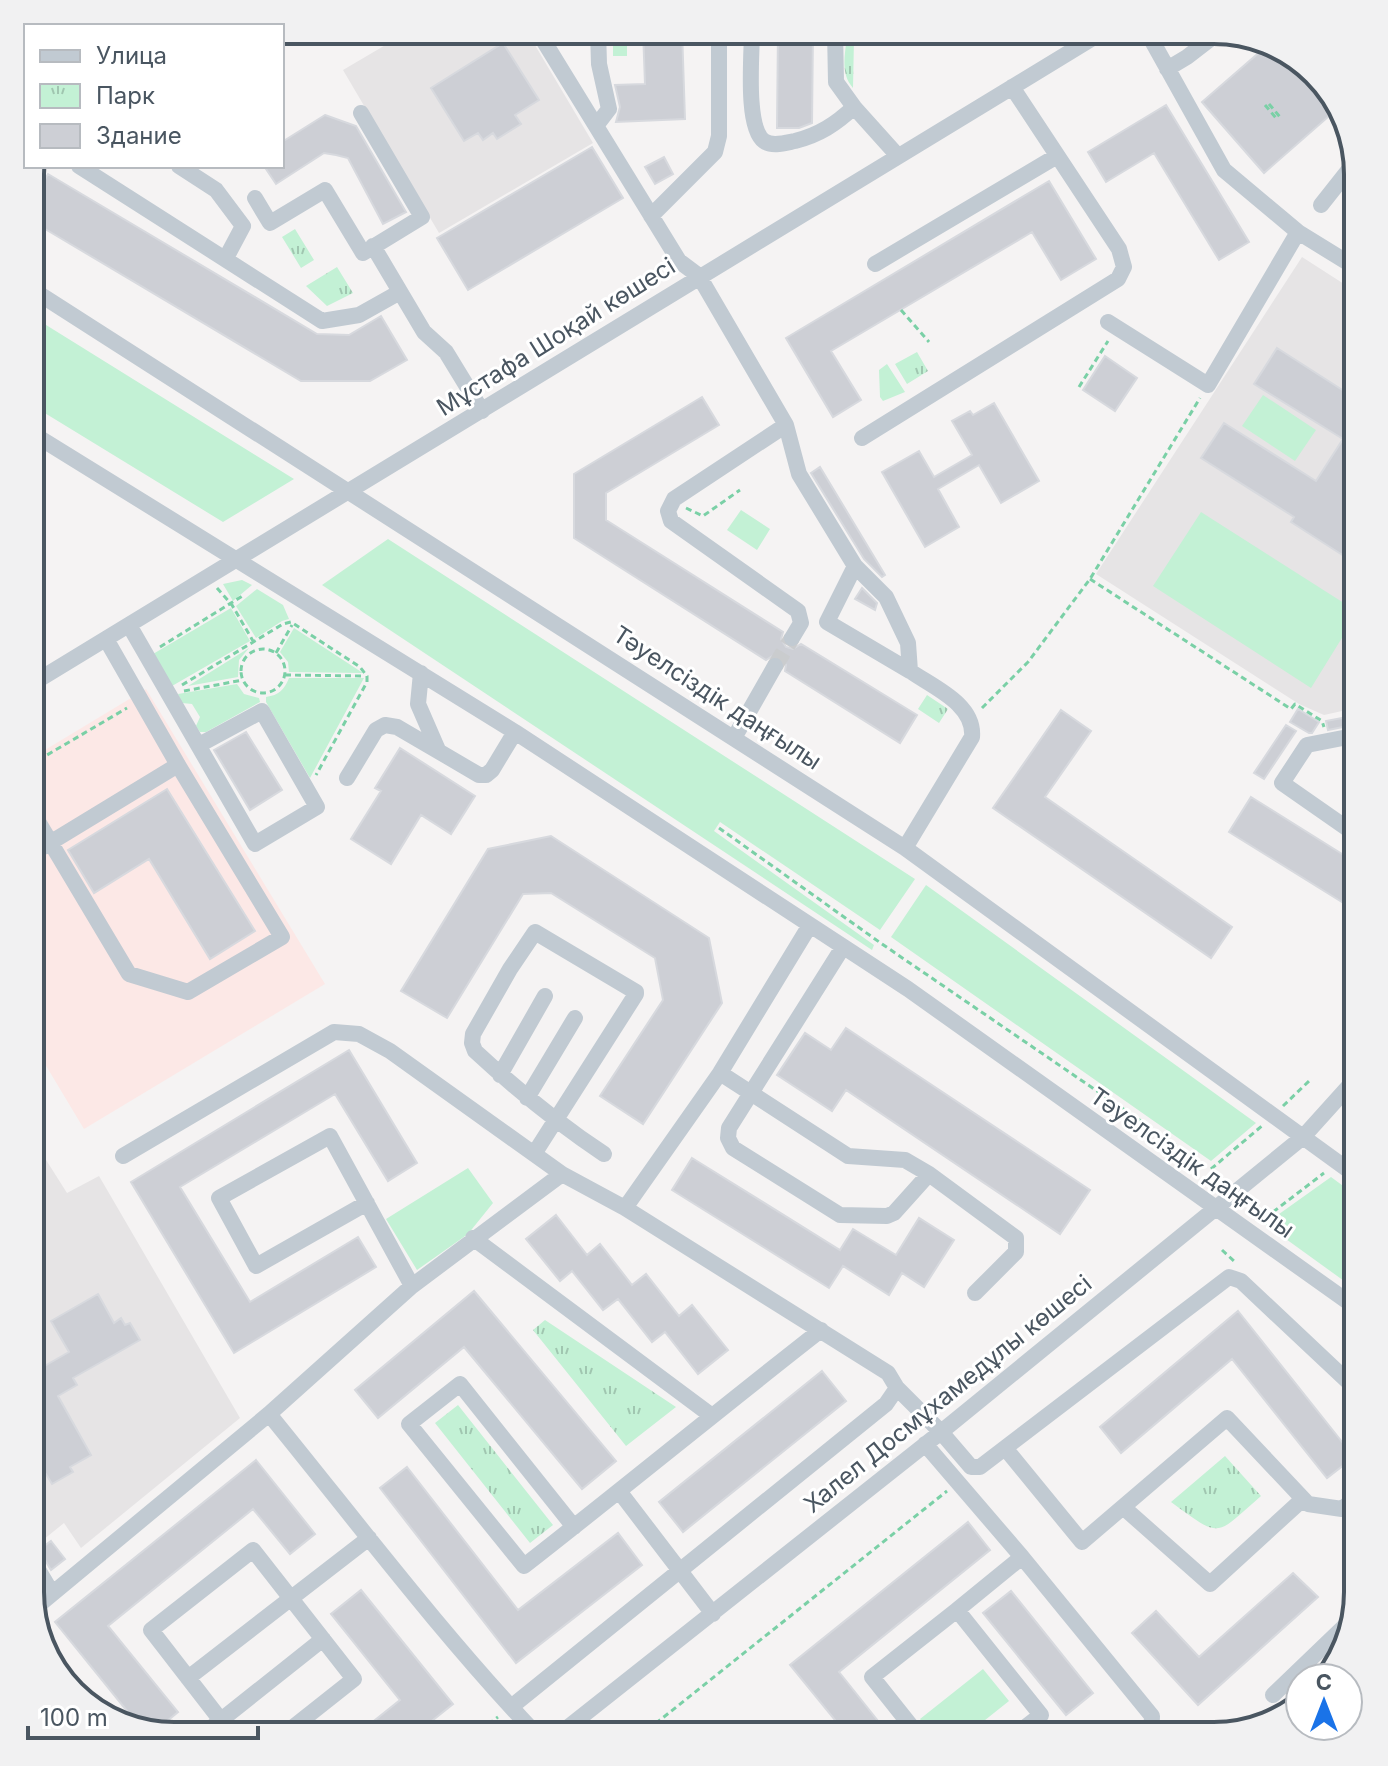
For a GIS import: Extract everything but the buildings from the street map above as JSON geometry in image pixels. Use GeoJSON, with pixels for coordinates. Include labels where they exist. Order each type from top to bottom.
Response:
{"type":"FeatureCollection","features":[{"type":"Feature","properties":{"kind":"street"},"geometry":{"type":"LineString","coordinates":[[546,44],[679,261],[699,276],[786,425],[799,474],[855,566],[886,597],[908,643],[910,671]]}},
{"type":"Feature","properties":{"kind":"street"},"geometry":{"type":"LineString","coordinates":[[596,126],[609,109],[599,64],[598,44]]}},
{"type":"Feature","properties":{"kind":"street"},"geometry":{"type":"LineString","coordinates":[[651,216],[715,152],[719,136],[719,44]]}},
{"type":"Feature","properties":{"kind":"street"},"geometry":{"type":"LineString","coordinates":[[752,44],[752,103],[755,129],[762,140],[770,144],[809,138],[834,126],[854,107]]}},
{"type":"Feature","properties":{"kind":"street"},"geometry":{"type":"LineString","coordinates":[[835,44],[836,82],[898,156]]}},
{"type":"Feature","properties":{"kind":"street","name":"Мұстафа Шоқай көшесі"},"geometry":{"type":"LineString","coordinates":[[44,677],[1083,44]]}},
{"type":"Feature","properties":{"kind":"street"},"geometry":{"type":"LineString","coordinates":[[1154,44],[1224,170],[1298,232],[1344,260]]}},
{"type":"Feature","properties":{"kind":"street"},"geometry":{"type":"LineString","coordinates":[[1167,69],[1204,44]]}},
{"type":"Feature","properties":{"kind":"street"},"geometry":{"type":"LineString","coordinates":[[862,438],[1118,279],[1124,267],[1119,249],[1012,87]]}},
{"type":"Feature","properties":{"kind":"street"},"geometry":{"type":"LineString","coordinates":[[255,198],[270,223],[325,190],[363,253],[422,217],[361,113]]}},
{"type":"Feature","properties":{"kind":"street"},"geometry":{"type":"LineString","coordinates":[[875,264],[1057,156]]}},
{"type":"Feature","properties":{"kind":"street"},"geometry":{"type":"LineString","coordinates":[[82,168],[322,321],[359,315],[400,292]]}},
{"type":"Feature","properties":{"kind":"street"},"geometry":{"type":"LineString","coordinates":[[182,168],[216,190],[243,226],[226,258]]}},
{"type":"Feature","properties":{"kind":"street"},"geometry":{"type":"LineString","coordinates":[[1321,205],[1344,176]]}},
{"type":"Feature","properties":{"kind":"street"},"geometry":{"type":"LineString","coordinates":[[1112,325],[1208,385],[1298,232]]}},
{"type":"Feature","properties":{"kind":"street"},"geometry":{"type":"LineString","coordinates":[[373,246],[424,332],[446,352],[482,411]]}},
{"type":"Feature","properties":{"kind":"street","name":"Тәуелсіздік даңғылы"},"geometry":{"type":"LineString","coordinates":[[44,297],[905,848],[1344,1166]]}},
{"type":"Feature","properties":{"kind":"street"},"geometry":{"type":"LineString","coordinates":[[786,425],[674,499],[668,511],[671,521],[798,611],[801,623],[792,638]]}},
{"type":"Feature","properties":{"kind":"street","name":"Тәуелсіздік даңғылы"},"geometry":{"type":"LineString","coordinates":[[44,441],[515,732],[908,989],[1344,1299]]}},
{"type":"Feature","properties":{"kind":"street"},"geometry":{"type":"LineString","coordinates":[[855,566],[827,622],[910,671],[966,710],[973,726],[972,737],[905,848]]}},
{"type":"Feature","properties":{"kind":"street"},"geometry":{"type":"LineString","coordinates":[[129,625],[255,844],[317,807],[262,711],[199,745]]}},
{"type":"Feature","properties":{"kind":"street"},"geometry":{"type":"LineString","coordinates":[[44,834],[129,974],[188,992],[282,937],[106,639]]}},
{"type":"Feature","properties":{"kind":"street"},"geometry":{"type":"LineString","coordinates":[[734,738],[775,666]]}},
{"type":"Feature","properties":{"kind":"street"},"geometry":{"type":"LineString","coordinates":[[421,673],[418,704],[438,750]]}},
{"type":"Feature","properties":{"kind":"street"},"geometry":{"type":"LineString","coordinates":[[347,778],[376,730],[385,725],[397,727],[479,775],[486,775],[515,732]]}},
{"type":"Feature","properties":{"kind":"street"},"geometry":{"type":"LineString","coordinates":[[1344,738],[1307,745],[1282,783],[1344,826]]}},
{"type":"Feature","properties":{"kind":"street"},"geometry":{"type":"LineString","coordinates":[[44,846],[178,765]]}},
{"type":"Feature","properties":{"kind":"street"},"geometry":{"type":"LineString","coordinates":[[625,1208],[720,1073],[810,925]]}},
{"type":"Feature","properties":{"kind":"street"},"geometry":{"type":"LineString","coordinates":[[534,1154],[554,1121],[636,994],[635,989],[535,932],[473,1034],[472,1043],[475,1051],[500,1075],[554,1121],[604,1154]]}},
{"type":"Feature","properties":{"kind":"street"},"geometry":{"type":"LineString","coordinates":[[843,947],[729,1128],[728,1138],[733,1148],[840,1215],[887,1216],[894,1213],[929,1174]]}},
{"type":"Feature","properties":{"kind":"street"},"geometry":{"type":"LineString","coordinates":[[500,1075],[545,996]]}},
{"type":"Feature","properties":{"kind":"street"},"geometry":{"type":"LineString","coordinates":[[527,1098],[575,1018]]}},
{"type":"Feature","properties":{"kind":"street"},"geometry":{"type":"LineString","coordinates":[[123,1156],[334,1032],[359,1034],[390,1051],[562,1174],[625,1208],[888,1373],[897,1388],[975,1468]]}},
{"type":"Feature","properties":{"kind":"street"},"geometry":{"type":"LineString","coordinates":[[720,1073],[848,1156],[905,1160],[1016,1238],[1016,1252],[975,1293]]}},
{"type":"Feature","properties":{"kind":"street","name":"Халел Досмұхамедұлы көшесі"},"geometry":{"type":"LineString","coordinates":[[575,1722],[941,1432],[1303,1137],[1344,1092]]}},
{"type":"Feature","properties":{"kind":"street"},"geometry":{"type":"LineString","coordinates":[[367,1203],[256,1266],[219,1198],[330,1136],[367,1203],[412,1286]]}},
{"type":"Feature","properties":{"kind":"street"},"geometry":{"type":"LineString","coordinates":[[45,1600],[269,1414],[412,1286],[562,1174]]}},
{"type":"Feature","properties":{"kind":"street"},"geometry":{"type":"LineString","coordinates":[[473,1238],[712,1416]]}},
{"type":"Feature","properties":{"kind":"street"},"geometry":{"type":"LineString","coordinates":[[958,1482],[1229,1277],[1241,1281],[1344,1378]]}},
{"type":"Feature","properties":{"kind":"street"},"geometry":{"type":"LineString","coordinates":[[574,1527],[460,1384],[409,1424],[524,1566],[574,1527],[821,1330]]}},
{"type":"Feature","properties":{"kind":"street"},"geometry":{"type":"LineString","coordinates":[[511,1707],[886,1404],[897,1388]]}},
{"type":"Feature","properties":{"kind":"street"},"geometry":{"type":"LineString","coordinates":[[269,1414],[525,1722]]}},
{"type":"Feature","properties":{"kind":"street"},"geometry":{"type":"LineString","coordinates":[[1005,1448],[1082,1542],[1227,1418],[1308,1504],[1344,1507]]}},
{"type":"Feature","properties":{"kind":"street"},"geometry":{"type":"LineString","coordinates":[[925,1444],[1152,1716],[1152,1722]]}},
{"type":"Feature","properties":{"kind":"street"},"geometry":{"type":"LineString","coordinates":[[619,1491],[713,1614]]}},
{"type":"Feature","properties":{"kind":"street"},"geometry":{"type":"LineString","coordinates":[[1123,1507],[1210,1584],[1303,1499]]}},
{"type":"Feature","properties":{"kind":"street"},"geometry":{"type":"LineString","coordinates":[[188,1678],[369,1538]]}},
{"type":"Feature","properties":{"kind":"street"},"geometry":{"type":"LineString","coordinates":[[220,1720],[151,1630],[253,1550],[354,1679],[300,1722]]}},
{"type":"Feature","properties":{"kind":"street"},"geometry":{"type":"LineString","coordinates":[[908,1722],[872,1677],[1022,1557]]}},
{"type":"Feature","properties":{"kind":"street"},"geometry":{"type":"LineString","coordinates":[[44,1580],[52,1593]]}},
{"type":"Feature","properties":{"kind":"street"},"geometry":{"type":"LineString","coordinates":[[957,1610],[1041,1715],[1032,1722]]}},
{"type":"Feature","properties":{"kind":"street"},"geometry":{"type":"LineString","coordinates":[[1273,1695],[1337,1633]]}},
{"type":"Feature","properties":{"kind":"street"},"geometry":{"type":"LineString","coordinates":[[218,1722],[323,1639]]}},
{"type":"Feature","properties":{"kind":"path"},"geometry":{"type":"LineString","coordinates":[[1267,104],[1278,117]]}},
{"type":"Feature","properties":{"kind":"path"},"geometry":{"type":"LineString","coordinates":[[901,310],[929,342]]}},
{"type":"Feature","properties":{"kind":"path"},"geometry":{"type":"LineString","coordinates":[[1079,387],[1112,325]]}},
{"type":"Feature","properties":{"kind":"path"},"geometry":{"type":"LineString","coordinates":[[970,720],[1028,662],[1090,579],[1208,385]]}},
{"type":"Feature","properties":{"kind":"path"},"geometry":{"type":"LineString","coordinates":[[688,508],[703,516],[740,490]]}},
{"type":"Feature","properties":{"kind":"path"},"geometry":{"type":"LineString","coordinates":[[1090,579],[1291,709],[1295,704],[1322,721],[1326,741]]}},
{"type":"Feature","properties":{"kind":"path"},"geometry":{"type":"LineString","coordinates":[[214,585],[232,605],[254,642]]}},
{"type":"Feature","properties":{"kind":"path"},"geometry":{"type":"LineString","coordinates":[[147,655],[244,595]]}},
{"type":"Feature","properties":{"kind":"path"},"geometry":{"type":"LineString","coordinates":[[276,653],[293,623]]}},
{"type":"Feature","properties":{"kind":"path"},"geometry":{"type":"LineString","coordinates":[[169,694],[283,624],[293,623],[360,667],[367,676],[367,682],[307,790]]}},
{"type":"Feature","properties":{"kind":"path"},"geometry":{"type":"LineString","coordinates":[[264,649],[276,653],[284,663],[285,675],[280,686],[269,693],[257,693],[243,680],[241,668],[247,656],[264,649]]}},
{"type":"Feature","properties":{"kind":"path"},"geometry":{"type":"LineString","coordinates":[[285,675],[367,676]]}},
{"type":"Feature","properties":{"kind":"path"},"geometry":{"type":"LineString","coordinates":[[169,694],[243,680]]}},
{"type":"Feature","properties":{"kind":"path"},"geometry":{"type":"LineString","coordinates":[[44,757],[141,700]]}},
{"type":"Feature","properties":{"kind":"path"},"geometry":{"type":"LineString","coordinates":[[719,828],[882,944],[1195,1158]]}},
{"type":"Feature","properties":{"kind":"path"},"geometry":{"type":"LineString","coordinates":[[1273,1212],[1344,1158]]}},
{"type":"Feature","properties":{"kind":"path"},"geometry":{"type":"LineString","coordinates":[[658,1722],[958,1482]]}},
{"type":"Feature","properties":{"kind":"path"},"geometry":{"type":"LineString","coordinates":[[491,1722],[511,1707]]}},
{"type":"Feature","properties":{"kind":"shaded area"},"geometry":{"type":"Polygon","coordinates":[[[387,44],[534,44],[593,143],[439,233],[343,70],[387,44]]]}},
{"type":"Feature","properties":{"kind":"shaded area"},"geometry":{"type":"Polygon","coordinates":[[[1302,257],[1344,284],[1344,711],[1324,715],[1299,704],[1096,574],[1302,257]]]}},
{"type":"Feature","properties":{"kind":"shaded area"},"geometry":{"type":"Polygon","coordinates":[[[146,689],[325,984],[84,1129],[44,1062],[44,751],[146,689]]]}},
{"type":"Feature","properties":{"kind":"shaded area"},"geometry":{"type":"Polygon","coordinates":[[[44,1157],[67,1193],[99,1176],[240,1418],[81,1548],[64,1523],[44,1539],[44,1157]]]}},
{"type":"Feature","properties":{"kind":"green space"},"geometry":{"type":"Polygon","coordinates":[[[613,44],[627,44],[627,56],[613,56],[613,44]]]}},
{"type":"Feature","properties":{"kind":"green space"},"geometry":{"type":"Polygon","coordinates":[[[846,44],[854,44],[853,88],[845,73],[846,44]]]}},
{"type":"Feature","properties":{"kind":"green space"},"geometry":{"type":"Polygon","coordinates":[[[295,229],[314,260],[301,268],[282,237],[295,229]]]}},
{"type":"Feature","properties":{"kind":"green space"},"geometry":{"type":"Polygon","coordinates":[[[337,267],[353,293],[327,306],[306,286],[337,267]]]}},
{"type":"Feature","properties":{"kind":"green space"},"geometry":{"type":"Polygon","coordinates":[[[44,324],[294,479],[223,522],[44,413],[44,324]]]}},
{"type":"Feature","properties":{"kind":"green space"},"geometry":{"type":"Polygon","coordinates":[[[917,352],[928,371],[907,384],[895,364],[917,352]]]}},
{"type":"Feature","properties":{"kind":"green space"},"geometry":{"type":"Polygon","coordinates":[[[887,364],[905,392],[883,401],[880,397],[879,370],[887,364]]]}},
{"type":"Feature","properties":{"kind":"green space"},"geometry":{"type":"Polygon","coordinates":[[[1263,395],[1316,430],[1295,461],[1242,426],[1263,395]]]}},
{"type":"Feature","properties":{"kind":"green space"},"geometry":{"type":"Polygon","coordinates":[[[741,510],[770,529],[757,550],[727,530],[741,510]]]}},
{"type":"Feature","properties":{"kind":"green space"},"geometry":{"type":"Polygon","coordinates":[[[1201,512],[1344,603],[1344,635],[1311,688],[1153,586],[1201,512]]]}},
{"type":"Feature","properties":{"kind":"green space"},"geometry":{"type":"Polygon","coordinates":[[[388,539],[915,879],[880,930],[720,822],[714,831],[874,945],[872,950],[322,585],[388,539]]]}},
{"type":"Feature","properties":{"kind":"green space"},"geometry":{"type":"Polygon","coordinates":[[[242,580],[252,585],[233,601],[223,584],[242,580]]]}},
{"type":"Feature","properties":{"kind":"green space"},"geometry":{"type":"Polygon","coordinates":[[[257,589],[283,605],[289,619],[256,638],[236,606],[257,589]]]}},
{"type":"Feature","properties":{"kind":"green space"},"geometry":{"type":"Polygon","coordinates":[[[231,608],[250,641],[172,686],[153,654],[231,608]]]}},
{"type":"Feature","properties":{"kind":"green space"},"geometry":{"type":"Polygon","coordinates":[[[294,628],[363,673],[289,672],[288,662],[280,652],[294,628]]]}},
{"type":"Feature","properties":{"kind":"green space"},"geometry":{"type":"Polygon","coordinates":[[[249,648],[239,660],[238,677],[188,686],[249,648]]]}},
{"type":"Feature","properties":{"kind":"green space"},"geometry":{"type":"Polygon","coordinates":[[[289,678],[364,678],[310,778],[266,702],[266,697],[280,691],[289,678]]]}},
{"type":"Feature","properties":{"kind":"green space"},"geometry":{"type":"Polygon","coordinates":[[[237,684],[244,694],[259,698],[260,702],[206,732],[200,732],[196,726],[200,717],[192,704],[182,703],[178,694],[237,684]]]}},
{"type":"Feature","properties":{"kind":"green space"},"geometry":{"type":"Polygon","coordinates":[[[927,695],[948,709],[939,723],[918,709],[927,695]]]}},
{"type":"Feature","properties":{"kind":"green space"},"geometry":{"type":"Polygon","coordinates":[[[926,885],[1256,1123],[1211,1161],[891,937],[926,885]]]}},
{"type":"Feature","properties":{"kind":"green space"},"geometry":{"type":"Polygon","coordinates":[[[468,1168],[493,1203],[468,1234],[417,1270],[386,1219],[468,1168]]]}},
{"type":"Feature","properties":{"kind":"green space"},"geometry":{"type":"Polygon","coordinates":[[[1331,1177],[1344,1187],[1344,1281],[1265,1224],[1331,1177]]]}},
{"type":"Feature","properties":{"kind":"green space"},"geometry":{"type":"Polygon","coordinates":[[[545,1320],[676,1407],[626,1446],[533,1330],[545,1320]]]}},
{"type":"Feature","properties":{"kind":"green space"},"geometry":{"type":"Polygon","coordinates":[[[458,1405],[553,1525],[530,1543],[435,1423],[458,1405]]]}},
{"type":"Feature","properties":{"kind":"green space"},"geometry":{"type":"Polygon","coordinates":[[[1225,1456],[1261,1496],[1225,1526],[1209,1527],[1171,1502],[1225,1456]]]}},
{"type":"Feature","properties":{"kind":"green space"},"geometry":{"type":"Polygon","coordinates":[[[983,1669],[1009,1701],[983,1722],[922,1722],[920,1719],[983,1669]]]}},
{"type":"Feature","properties":{"kind":"tunnel"},"geometry":{"type":"LineString","coordinates":[[775,666],[792,638]]}}]}
